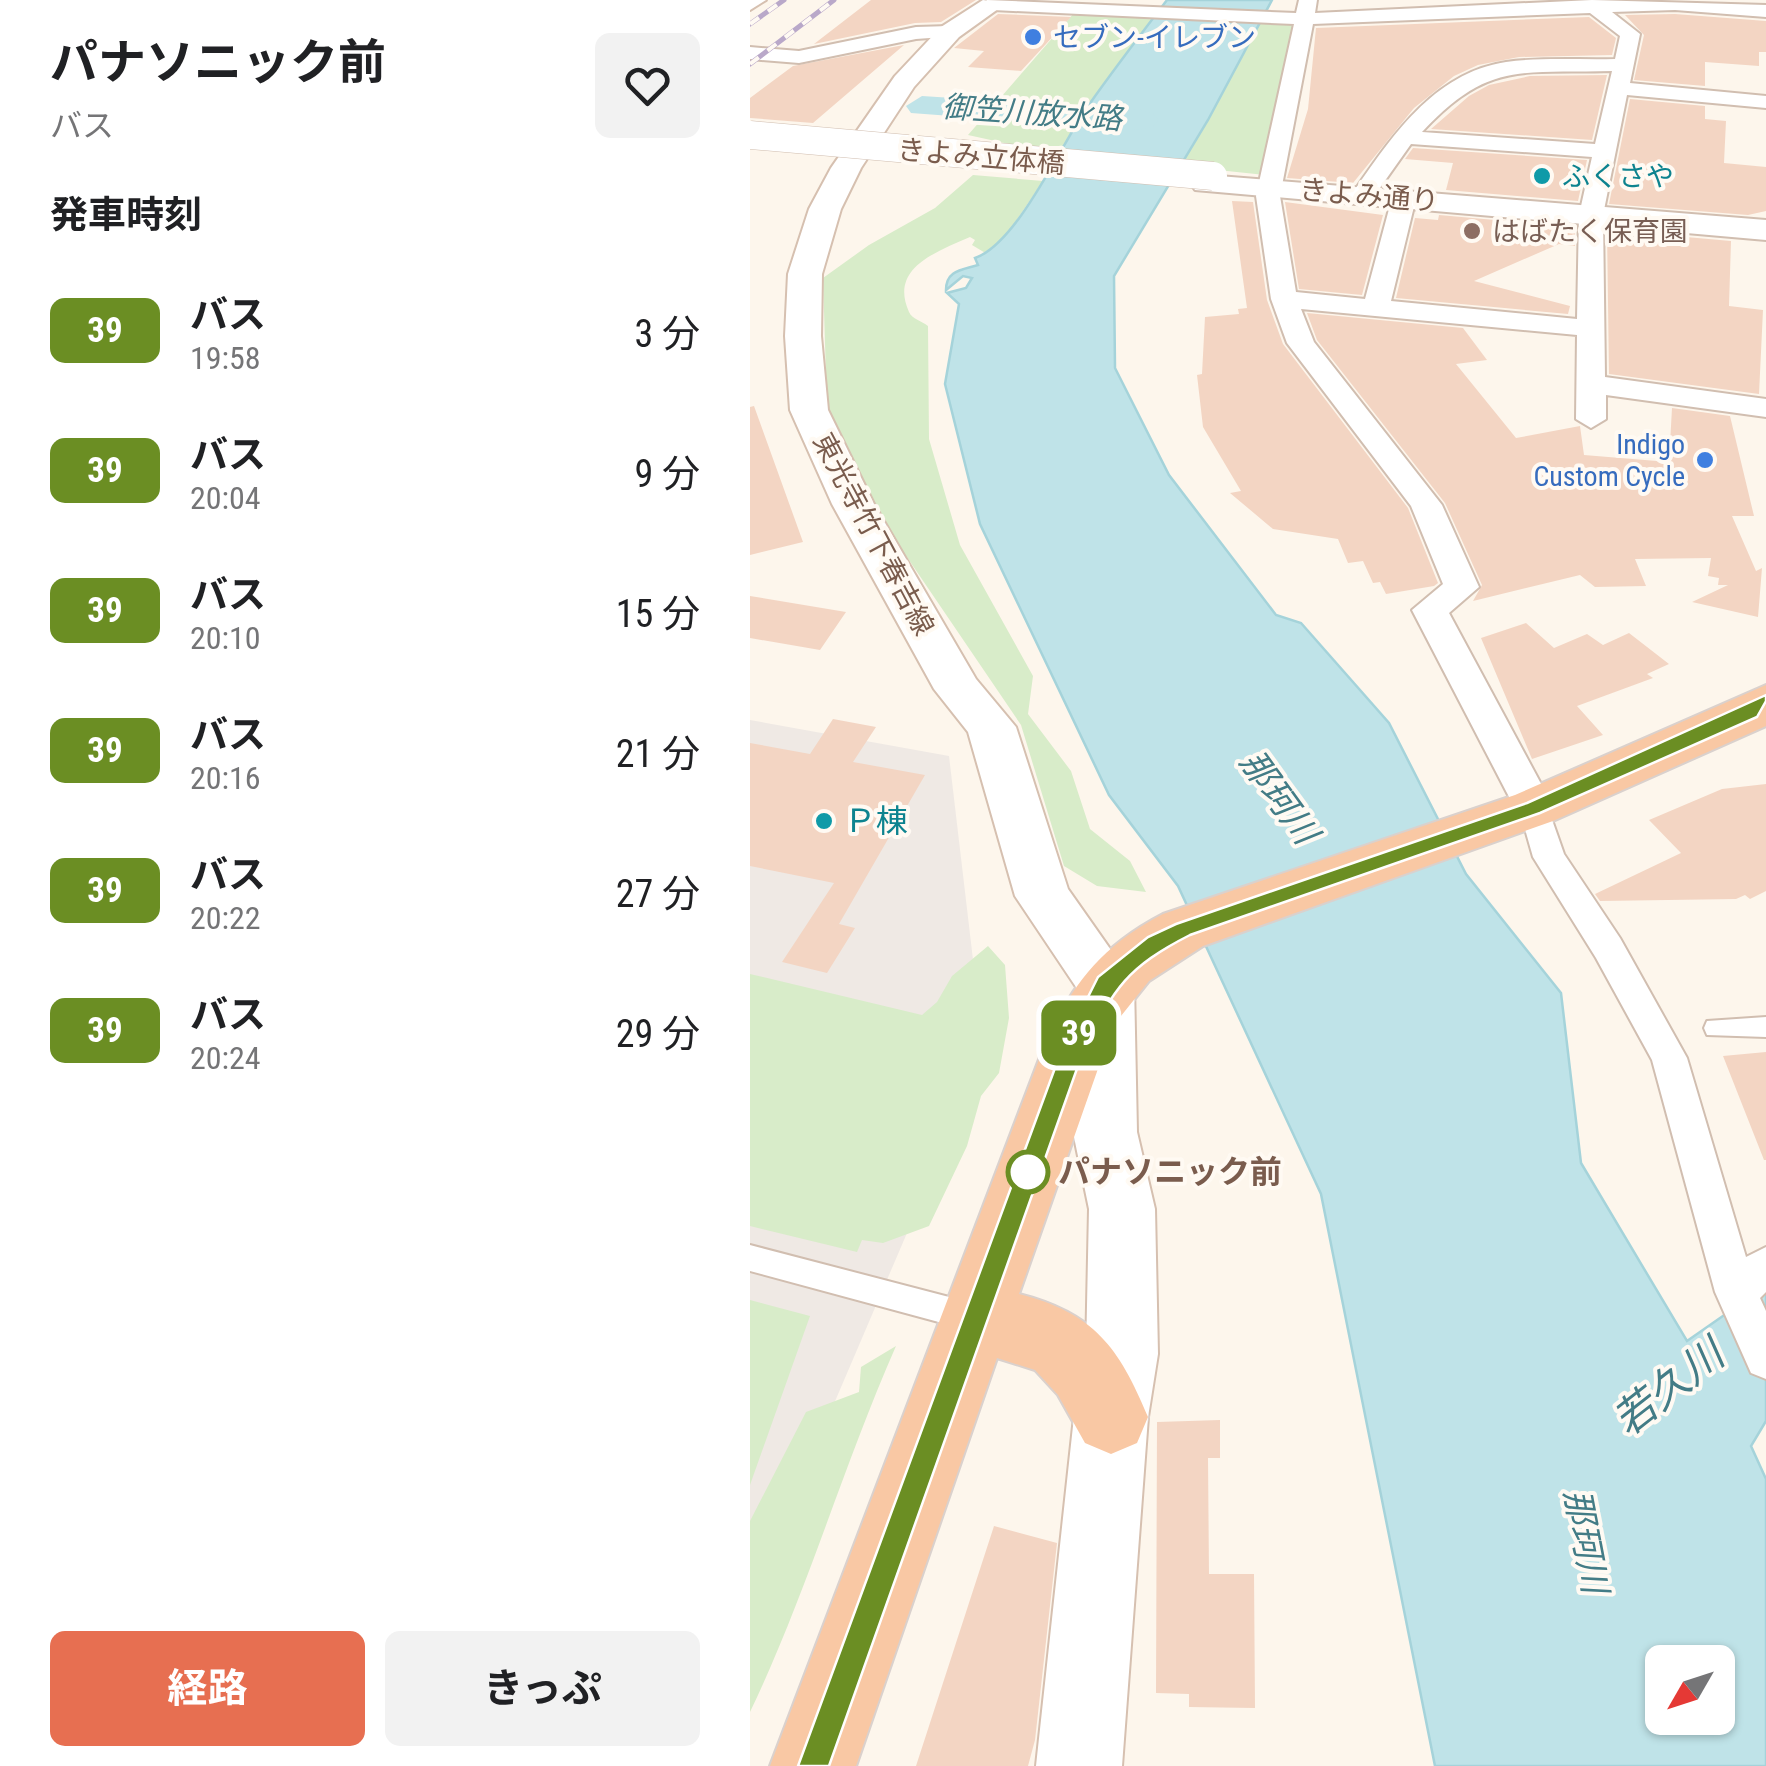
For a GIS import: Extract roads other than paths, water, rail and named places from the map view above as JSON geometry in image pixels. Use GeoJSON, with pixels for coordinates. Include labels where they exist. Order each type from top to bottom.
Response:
{"type":"FeatureCollection","features":[{"type":"Feature","properties":{"kind":"highway"},"geometry":{"type":"LineString","coordinates":[[813,1766],[1073,1049],[1130,963],[1514,814],[1751,712],[1766,701]]}},
{"type":"Feature","properties":{"kind":"highway"},"geometry":{"type":"LineString","coordinates":[[975,1318],[1060,1341],[1082,1362],[1111,1417]]}},
{"type":"Feature","properties":{"kind":"main road","name":"東光寺竹下春吉線"},"geometry":{"type":"LineString","coordinates":[[990,1],[950,32],[904,82],[846,168],[825,209],[805,274],[803,336],[810,410],[862,521],[958,689],[991,727],[1042,896],[1130,963]]}},
{"type":"Feature","properties":{"kind":"main road","name":"きよみ立体橋"},"geometry":{"type":"LineString","coordinates":[[750,135],[1209,180]]}},
{"type":"Feature","properties":{"kind":"main road","name":"きよみ立体橋"},"geometry":{"type":"LineString","coordinates":[[750,144],[1209,180]]}},
{"type":"Feature","properties":{"kind":"main road","name":"きよみ通り"},"geometry":{"type":"LineString","coordinates":[[1209,180],[1766,230]]}},
{"type":"Feature","properties":{"kind":"main road"},"geometry":{"type":"LineString","coordinates":[[1080,1766],[1111,1417],[1122,1354],[1122,1209],[1105,1132],[1130,963]]}},
{"type":"Feature","properties":{"kind":"street"},"geometry":{"type":"LineString","coordinates":[[990,1],[1110,11],[1298,13],[1675,4],[1766,11]]}},
{"type":"Feature","properties":{"kind":"street"},"geometry":{"type":"LineString","coordinates":[[1591,418],[1592,215],[1622,88],[1630,34],[1592,6]]}},
{"type":"Feature","properties":{"kind":"street"},"geometry":{"type":"LineString","coordinates":[[1298,13],[1268,206],[1284,299],[1301,343],[1426,506],[1462,587],[1430,610],[1514,814],[1549,857],[1608,948],[1670,1058],[1749,1289],[1766,1358]]}},
{"type":"Feature","properties":{"kind":"street"},"geometry":{"type":"LineString","coordinates":[[750,54],[799,57],[916,33],[950,32]]}},
{"type":"Feature","properties":{"kind":"street"},"geometry":{"type":"LineString","coordinates":[[1364,194],[1406,137],[1446,94],[1470,79],[1508,68],[1625,65]]}},
{"type":"Feature","properties":{"kind":"street"},"geometry":{"type":"LineString","coordinates":[[1622,88],[1766,102]]}},
{"type":"Feature","properties":{"kind":"street"},"geometry":{"type":"LineString","coordinates":[[1406,137],[1606,152]]}},
{"type":"Feature","properties":{"kind":"street"},"geometry":{"type":"LineString","coordinates":[[1376,308],[1404,198]]}},
{"type":"Feature","properties":{"kind":"street"},"geometry":{"type":"LineString","coordinates":[[1284,299],[1589,328]]}},
{"type":"Feature","properties":{"kind":"street"},"geometry":{"type":"LineString","coordinates":[[1591,384],[1766,408]]}},
{"type":"Feature","properties":{"kind":"lane"},"geometry":{"type":"LineString","coordinates":[[1716,1028],[1766,1027]]}},
{"type":"Feature","properties":{"kind":"lane"},"geometry":{"type":"LineString","coordinates":[[750,1258],[975,1318]]}},
{"type":"Feature","properties":{"kind":"water"},"geometry":{"type":"Polygon","coordinates":[[[1167,0],[1272,0],[1208,120],[1114,276],[1115,368],[1169,475],[1276,615],[1301,623],[1389,723],[1466,874],[1561,993],[1581,1163],[1687,1341],[1766,1286],[1766,1421],[1751,1446],[1766,1479],[1766,1766],[1435,1766],[1321,1194],[1178,886],[1109,795],[980,524],[945,384],[959,304],[947,293],[966,288],[972,278],[963,276],[946,290],[949,278],[978,265],[975,258],[1006,235],[1114,70],[1167,0]]]}},
{"type":"Feature","properties":{"kind":"waterway","name":"御笠川放水路"},"geometry":{"type":"LineString","coordinates":[[922,106],[1141,120]]}},
{"type":"Feature","properties":{"kind":"railway"},"geometry":{"type":"LineString","coordinates":[[750,24],[784,0]]}},
{"type":"Feature","properties":{"kind":"railway"},"geometry":{"type":"LineString","coordinates":[[750,64],[834,0]]}},
{"type":"Feature","properties":{"kind":"place","name":"セブン-イレブン"},"geometry":{"type":"Point","coordinates":[1033,37]}},
{"type":"Feature","properties":{"kind":"place","name":"ふくさや"},"geometry":{"type":"Point","coordinates":[1542,176]}},
{"type":"Feature","properties":{"kind":"place","name":"はばたく保育園"},"geometry":{"type":"Point","coordinates":[1472,231]}},
{"type":"Feature","properties":{"kind":"place","name":"Indigo Custom Cycle"},"geometry":{"type":"Point","coordinates":[1705,460]}},
{"type":"Feature","properties":{"kind":"place","name":"Ｐ棟"},"geometry":{"type":"Point","coordinates":[824,821]}},
{"type":"Feature","properties":{"kind":"place","name":"パナソニック前"},"geometry":{"type":"Point","coordinates":[1028,1172]}},
{"type":"Feature","properties":{"kind":"water label","name":"那珂川"},"geometry":{"type":"Point","coordinates":[1279,797]}},
{"type":"Feature","properties":{"kind":"water label","name":"若久川"},"geometry":{"type":"Point","coordinates":[1668,1387]}},
{"type":"Feature","properties":{"kind":"water label","name":"那珂川"},"geometry":{"type":"Point","coordinates":[1586,1541]}}]}
